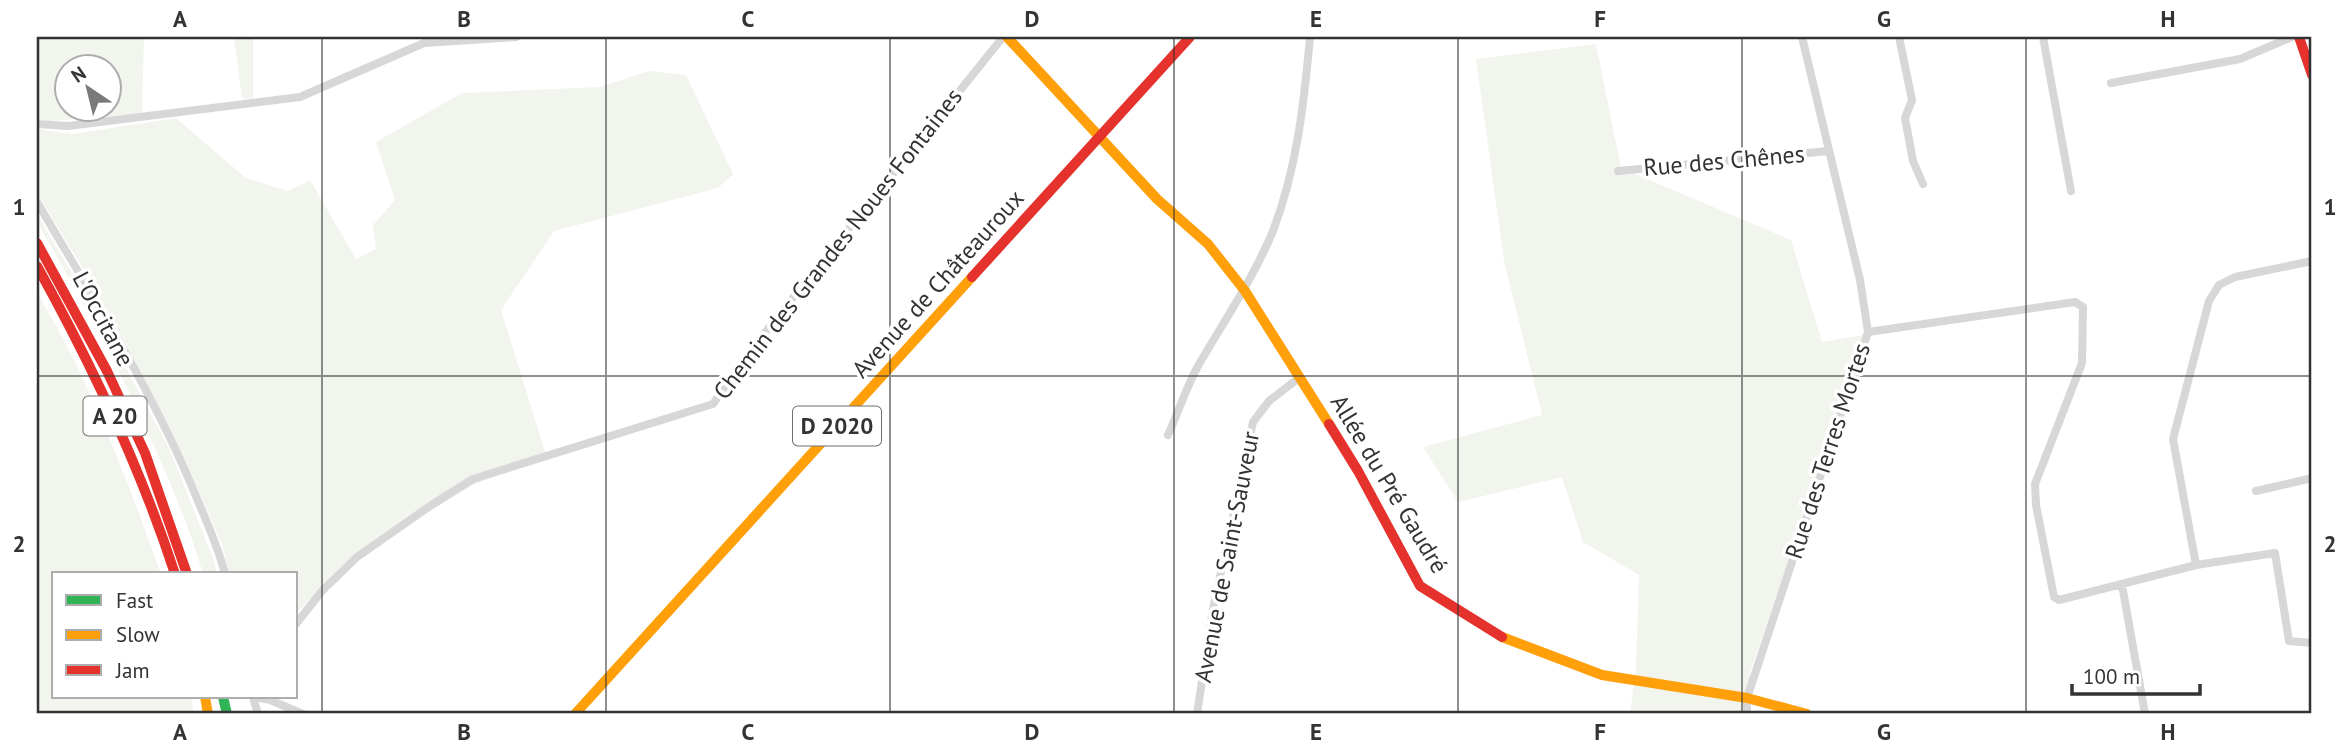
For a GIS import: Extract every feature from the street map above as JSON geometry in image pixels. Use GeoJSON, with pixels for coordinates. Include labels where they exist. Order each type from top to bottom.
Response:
{"type":"FeatureCollection","features":[{"type":"Feature","properties":{"kind":"main road","name":"Allée du Pré Gaudré"},"geometry":{"type":"LineString","coordinates":[[1005,37],[1157,199],[1208,244],[1245,291],[1358,471],[1420,586],[1499,636],[1602,675],[1747,698],[1807,714]]}},
{"type":"Feature","properties":{"kind":"main road","name":"Avenue de Châteauroux"},"geometry":{"type":"LineString","coordinates":[[575,714],[1190,37]]}},
{"type":"Feature","properties":{"kind":"main road"},"geometry":{"type":"LineString","coordinates":[[2299,37],[2312,75]]}},
{"type":"Feature","properties":{"kind":"main road","name":"L'Occitane"},"geometry":{"type":"LineString","coordinates":[[37,243],[95,348],[145,453],[186,572]]}},
{"type":"Feature","properties":{"kind":"main road","name":"L'Occitane"},"geometry":{"type":"LineString","coordinates":[[37,266],[115,414],[174,572]]}},
{"type":"Feature","properties":{"kind":"street"},"geometry":{"type":"LineString","coordinates":[[37,124],[68,126],[300,97],[424,43],[516,37]]}},
{"type":"Feature","properties":{"kind":"street","name":"Chemin des Grandes Noues Fontaines"},"geometry":{"type":"LineString","coordinates":[[298,621],[322,591],[357,557],[433,504],[473,480],[713,404],[759,340],[1005,37]]}},
{"type":"Feature","properties":{"kind":"street"},"geometry":{"type":"LineString","coordinates":[[1168,435],[1196,369],[1245,291],[1273,230],[1296,154],[1303,116],[1310,37]]}},
{"type":"Feature","properties":{"kind":"street","name":"Rue des Terres Mortes"},"geometry":{"type":"LineString","coordinates":[[1747,714],[1747,698],[1868,332],[1860,280],[1802,37]]}},
{"type":"Feature","properties":{"kind":"street"},"geometry":{"type":"LineString","coordinates":[[1899,37],[1912,100],[1905,118],[1913,161],[1923,184]]}},
{"type":"Feature","properties":{"kind":"street"},"geometry":{"type":"LineString","coordinates":[[2043,37],[2071,191]]}},
{"type":"Feature","properties":{"kind":"street"},"geometry":{"type":"LineString","coordinates":[[2111,83],[2240,58],[2292,37]]}},
{"type":"Feature","properties":{"kind":"street","name":"Rue des Chênes"},"geometry":{"type":"LineString","coordinates":[[1618,171],[1829,151]]}},
{"type":"Feature","properties":{"kind":"street"},"geometry":{"type":"LineString","coordinates":[[37,202],[134,367],[175,444],[224,572]]}},
{"type":"Feature","properties":{"kind":"street"},"geometry":{"type":"LineString","coordinates":[[2196,565],[2173,439],[2209,301],[2219,285],[2235,277],[2312,261]]}},
{"type":"Feature","properties":{"kind":"street"},"geometry":{"type":"LineString","coordinates":[[1868,332],[2075,302],[2083,307],[2082,363],[2035,484],[2036,505],[2054,597],[2059,600],[2196,565],[2275,553],[2289,641],[2312,643]]}},
{"type":"Feature","properties":{"kind":"street","name":"Avenue de Saint-Sauveur"},"geometry":{"type":"LineString","coordinates":[[1197,714],[1213,609],[1253,422],[1269,401],[1300,377]]}},
{"type":"Feature","properties":{"kind":"street"},"geometry":{"type":"LineString","coordinates":[[2256,491],[2312,478]]}},
{"type":"Feature","properties":{"kind":"street"},"geometry":{"type":"LineString","coordinates":[[2122,585],[2145,714]]}},
{"type":"Feature","properties":{"kind":"street"},"geometry":{"type":"LineString","coordinates":[[259,698],[303,714]]}},
{"type":"Feature","properties":{"kind":"shaded area"},"geometry":{"type":"Polygon","coordinates":[[[37,37],[144,37],[142,114],[122,116],[122,52],[52,52],[52,121],[37,119],[37,37]]]}},
{"type":"Feature","properties":{"kind":"shaded area"},"geometry":{"type":"Polygon","coordinates":[[[234,37],[253,37],[253,100],[242,98],[234,37]]]}},
{"type":"Feature","properties":{"kind":"shaded area"},"geometry":{"type":"Polygon","coordinates":[[[1596,44],[1621,168],[1791,240],[1822,342],[1868,334],[1750,672],[1747,714],[1630,714],[1636,667],[1639,575],[1583,542],[1562,477],[1458,502],[1423,447],[1542,415],[1504,261],[1476,59],[1596,44]]]}},
{"type":"Feature","properties":{"kind":"shaded area"},"geometry":{"type":"Polygon","coordinates":[[[649,71],[686,75],[733,174],[718,188],[554,231],[501,310],[546,455],[471,486],[360,554],[298,611],[298,572],[229,572],[222,544],[172,432],[90,280],[37,193],[37,129],[72,134],[176,118],[246,178],[288,191],[310,180],[356,259],[376,249],[373,225],[395,200],[376,142],[462,93],[600,87],[649,71]]]}},
{"type":"Feature","properties":{"kind":"shaded area"},"geometry":{"type":"Polygon","coordinates":[[[37,214],[104,327],[169,448],[217,572],[202,572],[185,521],[135,405],[37,222],[37,214]]]}},
{"type":"Feature","properties":{"kind":"shaded area"},"geometry":{"type":"Polygon","coordinates":[[[37,293],[91,395],[160,572],[52,572],[52,698],[191,698],[194,714],[37,714],[37,293]]]}},
{"type":"Feature","properties":{"kind":"traffic: fast"},"geometry":{"type":"LineString","coordinates":[[223,698],[227,714]]}},
{"type":"Feature","properties":{"kind":"traffic: slow"},"geometry":{"type":"LineString","coordinates":[[1007,37],[1157,199],[1208,244],[1245,291],[1329,424]]}},
{"type":"Feature","properties":{"kind":"traffic: slow"},"geometry":{"type":"LineString","coordinates":[[575,714],[972,277]]}},
{"type":"Feature","properties":{"kind":"traffic: slow"},"geometry":{"type":"LineString","coordinates":[[1502,637],[1602,675],[1747,698],[1807,714]]}},
{"type":"Feature","properties":{"kind":"traffic: slow"},"geometry":{"type":"LineString","coordinates":[[205,698],[208,714]]}},
{"type":"Feature","properties":{"kind":"traffic: jam"},"geometry":{"type":"LineString","coordinates":[[972,277],[1190,37]]}},
{"type":"Feature","properties":{"kind":"traffic: jam"},"geometry":{"type":"LineString","coordinates":[[2299,37],[2312,75]]}},
{"type":"Feature","properties":{"kind":"traffic: jam"},"geometry":{"type":"LineString","coordinates":[[37,243],[107,371],[145,453],[186,572]]}},
{"type":"Feature","properties":{"kind":"traffic: jam"},"geometry":{"type":"LineString","coordinates":[[37,266],[114,417],[174,572]]}},
{"type":"Feature","properties":{"kind":"traffic: jam"},"geometry":{"type":"LineString","coordinates":[[1329,424],[1358,471],[1420,586],[1502,637]]}}]}
